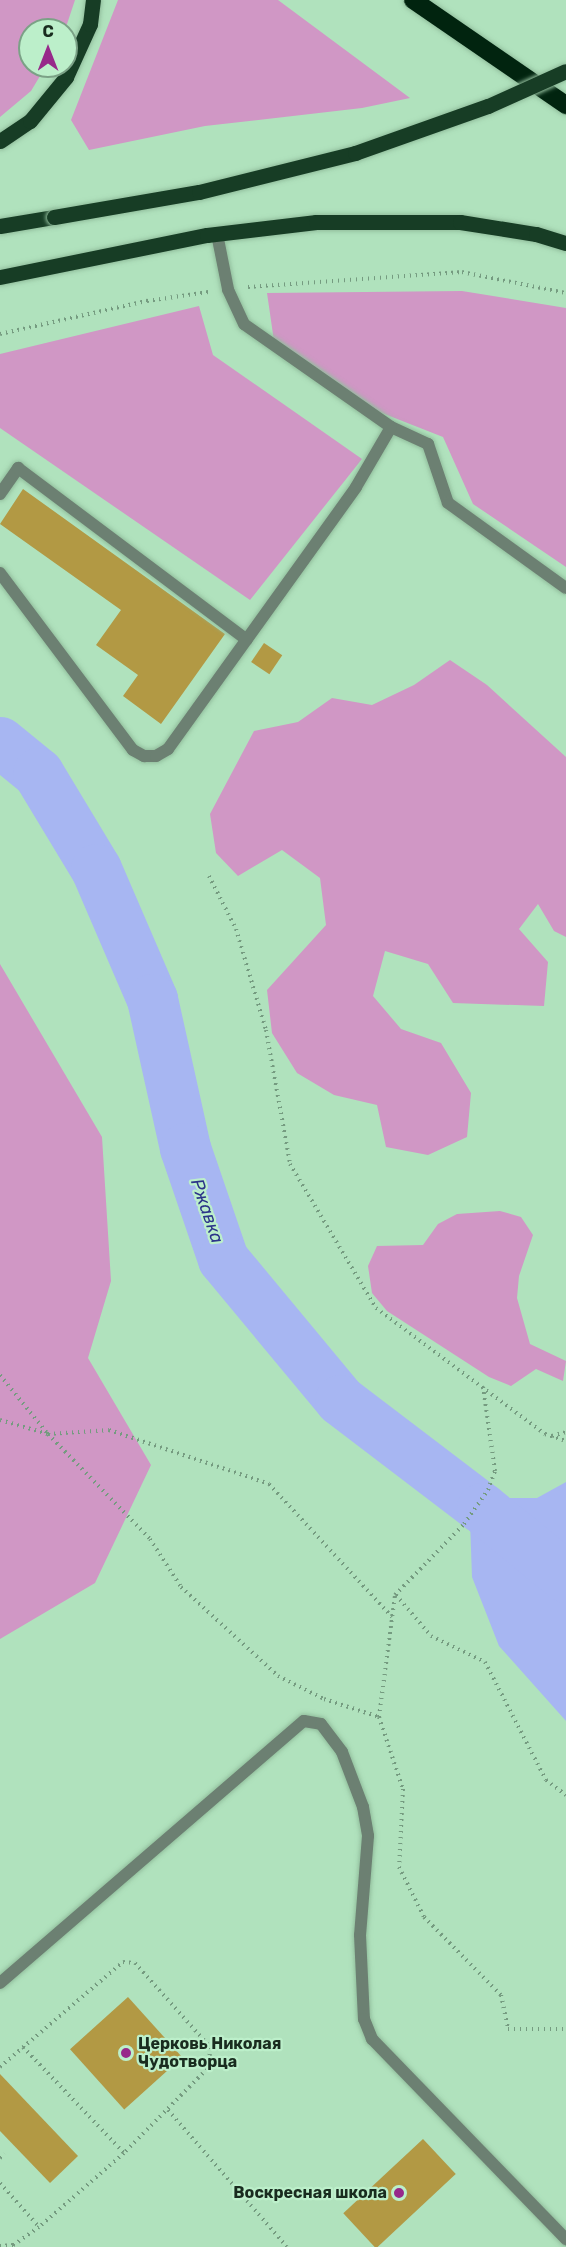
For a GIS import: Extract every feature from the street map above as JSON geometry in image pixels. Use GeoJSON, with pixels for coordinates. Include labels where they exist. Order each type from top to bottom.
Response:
{"type":"FeatureCollection","features":[{"type":"Feature","properties":{"kind":"highway"},"geometry":{"type":"LineString","coordinates":[[413,0],[566,105]]}},
{"type":"Feature","properties":{"kind":"main road"},"geometry":{"type":"LineString","coordinates":[[0,141],[30,121],[66,77],[90,24],[93,0]]}},
{"type":"Feature","properties":{"kind":"main road"},"geometry":{"type":"LineString","coordinates":[[0,226],[199,192],[355,153],[488,106],[566,71]]}},
{"type":"Feature","properties":{"kind":"main road"},"geometry":{"type":"LineString","coordinates":[[0,277],[217,234],[316,222],[460,222],[536,234],[566,243]]}},
{"type":"Feature","properties":{"kind":"lane"},"geometry":{"type":"LineString","coordinates":[[217,234],[228,289],[244,324],[391,428],[428,444],[447,503],[566,588]]}},
{"type":"Feature","properties":{"kind":"lane"},"geometry":{"type":"LineString","coordinates":[[0,573],[134,750],[144,756],[156,756],[168,749],[356,488],[391,428]]}},
{"type":"Feature","properties":{"kind":"lane"},"geometry":{"type":"LineString","coordinates":[[0,494],[18,468],[247,640]]}},
{"type":"Feature","properties":{"kind":"lane"},"geometry":{"type":"LineString","coordinates":[[0,1983],[304,1721],[321,1724],[342,1752],[363,1807],[368,1836],[360,1935],[364,2019],[372,2039],[566,2239]]}},
{"type":"Feature","properties":{"kind":"path"},"geometry":{"type":"LineString","coordinates":[[0,334],[147,301],[228,289],[462,273],[566,293]]}},
{"type":"Feature","properties":{"kind":"path"},"geometry":{"type":"LineString","coordinates":[[209,876],[236,929],[266,1030],[290,1164],[376,1308],[551,1436],[566,1441]]}},
{"type":"Feature","properties":{"kind":"path"},"geometry":{"type":"LineString","coordinates":[[0,1375],[48,1434],[109,1430],[269,1484],[392,1617]]}},
{"type":"Feature","properties":{"kind":"path"},"geometry":{"type":"LineString","coordinates":[[379,1717],[395,1595],[464,1524],[488,1490],[495,1471],[482,1387]]}},
{"type":"Feature","properties":{"kind":"path"},"geometry":{"type":"LineString","coordinates":[[551,1436],[566,1432]]}},
{"type":"Feature","properties":{"kind":"path"},"geometry":{"type":"LineString","coordinates":[[395,1595],[431,1636],[485,1662],[546,1780],[566,1795]]}},
{"type":"Feature","properties":{"kind":"path"},"geometry":{"type":"LineString","coordinates":[[0,2067],[123,1962],[135,1963],[211,2048],[207,2069],[124,2153],[39,2227],[13,2245],[0,2246]]}},
{"type":"Feature","properties":{"kind":"path"},"geometry":{"type":"LineString","coordinates":[[23,2047],[124,2153]]}},
{"type":"Feature","properties":{"kind":"path"},"geometry":{"type":"LineString","coordinates":[[168,2110],[286,2247]]}},
{"type":"Feature","properties":{"kind":"path"},"geometry":{"type":"LineString","coordinates":[[0,2158],[5,2154]]}},
{"type":"Feature","properties":{"kind":"path"},"geometry":{"type":"LineString","coordinates":[[0,2183],[39,2227]]}},
{"type":"Feature","properties":{"kind":"shaded area"},"geometry":{"type":"Polygon","coordinates":[[[0,0],[75,0],[69,18],[18,18],[18,78],[39,78],[31,91],[0,117],[0,0]]]}},
{"type":"Feature","properties":{"kind":"shaded area"},"geometry":{"type":"Polygon","coordinates":[[[118,0],[278,0],[410,98],[362,108],[205,126],[89,150],[71,120],[118,0]]]}},
{"type":"Feature","properties":{"kind":"shaded area"},"geometry":{"type":"Polygon","coordinates":[[[462,291],[566,308],[566,567],[473,504],[443,437],[336,395],[275,348],[267,293],[462,291]]]}},
{"type":"Feature","properties":{"kind":"shaded area"},"geometry":{"type":"Polygon","coordinates":[[[199,306],[213,355],[362,459],[250,600],[0,428],[0,354],[199,306]]]}},
{"type":"Feature","properties":{"kind":"shaded area"},"geometry":{"type":"Polygon","coordinates":[[[450,660],[487,685],[566,757],[566,937],[554,931],[538,904],[519,929],[548,962],[544,1006],[453,1003],[428,964],[385,951],[373,996],[401,1029],[441,1043],[471,1093],[467,1137],[428,1155],[386,1147],[377,1105],[334,1095],[297,1073],[272,1033],[267,990],[326,925],[320,878],[282,850],[238,876],[216,853],[210,814],[254,731],[298,722],[332,698],[372,705],[414,685],[450,660]]]}},
{"type":"Feature","properties":{"kind":"shaded area"},"geometry":{"type":"Polygon","coordinates":[[[0,964],[102,1137],[111,1281],[88,1358],[151,1465],[95,1583],[0,1639],[0,964]]]}},
{"type":"Feature","properties":{"kind":"shaded area"},"geometry":{"type":"Polygon","coordinates":[[[500,1211],[521,1217],[533,1235],[519,1276],[517,1298],[530,1344],[566,1361],[563,1381],[536,1369],[511,1386],[489,1377],[387,1311],[372,1293],[368,1266],[377,1246],[423,1245],[438,1224],[457,1214],[500,1211]]]}},
{"type":"Feature","properties":{"kind":"water"},"geometry":{"type":"Polygon","coordinates":[[[566,1482],[566,1721],[499,1646],[472,1577],[470,1521],[493,1498],[537,1498],[566,1482]]]}},
{"type":"Feature","properties":{"kind":"building"},"geometry":{"type":"Polygon","coordinates":[[[23,489],[225,634],[161,724],[123,696],[138,675],[96,645],[121,610],[0,524],[23,489]]]}},
{"type":"Feature","properties":{"kind":"building"},"geometry":{"type":"Polygon","coordinates":[[[264,643],[282,655],[269,674],[251,662],[264,643]]]}},
{"type":"Feature","properties":{"kind":"building","name":"Церковь Николая Чудотворца"},"geometry":{"type":"Polygon","coordinates":[[[128,1997],[182,2057],[124,2109],[70,2049],[128,1997]]]}},
{"type":"Feature","properties":{"kind":"building"},"geometry":{"type":"Polygon","coordinates":[[[0,2074],[78,2156],[50,2183],[0,2131],[0,2074]]]}},
{"type":"Feature","properties":{"kind":"building","name":"Воскресная школа"},"geometry":{"type":"Polygon","coordinates":[[[423,2139],[456,2174],[378,2247],[375,2247],[343,2213],[423,2139]]]}},
{"type":"Feature","properties":{"kind":"waterway","name":"Ржавка"},"geometry":{"type":"LineString","coordinates":[[0,742],[38,773],[96,869],[152,999],[185,1148],[223,1259],[340,1400],[482,1508],[566,1577]]}},
{"type":"Feature","properties":{"kind":"place","name":"Церковь Николая Чудотворца"},"geometry":{"type":"Point","coordinates":[126,2053]}},
{"type":"Feature","properties":{"kind":"place","name":"Воскресная школа"},"geometry":{"type":"Point","coordinates":[399,2193]}}]}
